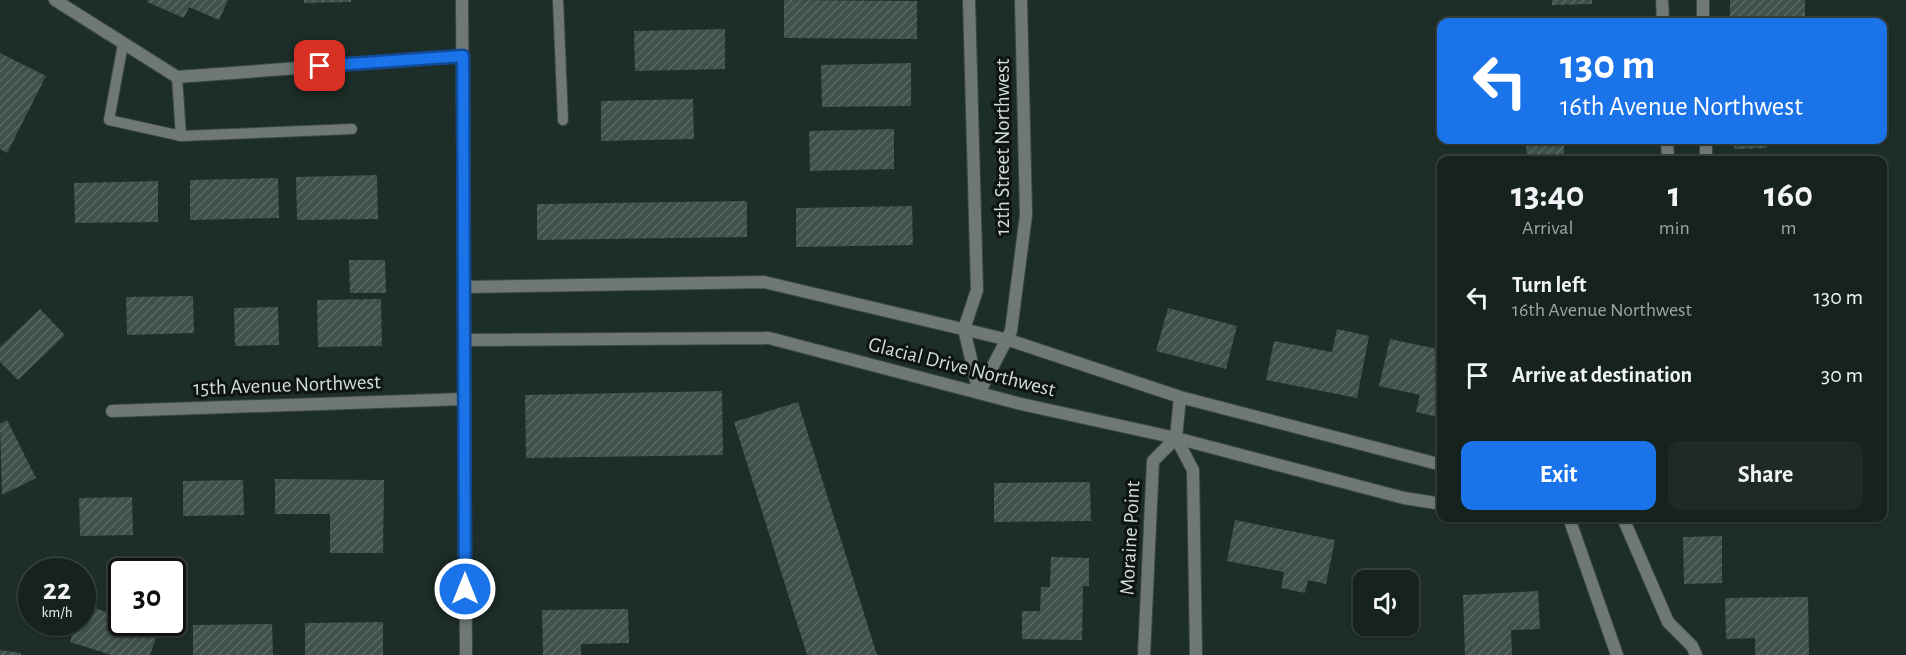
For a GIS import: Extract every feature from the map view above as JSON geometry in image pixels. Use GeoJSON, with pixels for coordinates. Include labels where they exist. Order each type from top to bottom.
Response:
{"type":"FeatureCollection","features":[{"type":"Feature","properties":{"kind":"street"},"geometry":{"type":"LineString","coordinates":[[56,0],[177,77],[463,56]]}},
{"type":"Feature","properties":{"kind":"street"},"geometry":{"type":"LineString","coordinates":[[462,0],[466,655]]}},
{"type":"Feature","properties":{"kind":"street"},"geometry":{"type":"LineString","coordinates":[[969,0],[977,290],[964,329],[979,393]]}},
{"type":"Feature","properties":{"kind":"street","name":"12th Street Northwest"},"geometry":{"type":"LineString","coordinates":[[979,393],[1009,340],[1026,215],[1021,0]]}},
{"type":"Feature","properties":{"kind":"street"},"geometry":{"type":"LineString","coordinates":[[1662,0],[1663,18]]}},
{"type":"Feature","properties":{"kind":"street"},"geometry":{"type":"LineString","coordinates":[[1703,0],[1703,18]]}},
{"type":"Feature","properties":{"kind":"street"},"geometry":{"type":"LineString","coordinates":[[464,287],[764,282],[1009,340],[1180,397],[1437,464]]}},
{"type":"Feature","properties":{"kind":"street","name":"Glacial Drive Northwest"},"geometry":{"type":"LineString","coordinates":[[464,340],[769,338],[979,393],[1176,438],[1404,498],[1437,503]]}},
{"type":"Feature","properties":{"kind":"street"},"geometry":{"type":"LineString","coordinates":[[1180,397],[1176,438],[1193,470],[1196,655]]}},
{"type":"Feature","properties":{"kind":"street","name":"15th Avenue Northwest"},"geometry":{"type":"LineString","coordinates":[[112,411],[464,399]]}},
{"type":"Feature","properties":{"kind":"street","name":"Moraine Point"},"geometry":{"type":"LineString","coordinates":[[1144,655],[1153,461],[1176,438]]}},
{"type":"Feature","properties":{"kind":"street"},"geometry":{"type":"LineString","coordinates":[[1570,522],[1617,655]]}},
{"type":"Feature","properties":{"kind":"street"},"geometry":{"type":"LineString","coordinates":[[1625,522],[1668,622],[1692,646],[1696,655]]}},
{"type":"Feature","properties":{"kind":"lane"},"geometry":{"type":"LineString","coordinates":[[558,0],[563,120]]}},
{"type":"Feature","properties":{"kind":"lane"},"geometry":{"type":"LineString","coordinates":[[123,44],[109,120],[181,136],[352,129]]}},
{"type":"Feature","properties":{"kind":"lane"},"geometry":{"type":"LineString","coordinates":[[177,77],[181,136]]}},
{"type":"Feature","properties":{"kind":"building"},"geometry":{"type":"Polygon","coordinates":[[[148,0],[228,0],[219,20],[189,7],[184,18],[147,2],[148,0]]]}},
{"type":"Feature","properties":{"kind":"building"},"geometry":{"type":"Polygon","coordinates":[[[304,0],[351,0],[351,2],[304,3],[304,0]]]}},
{"type":"Feature","properties":{"kind":"building"},"geometry":{"type":"Polygon","coordinates":[[[784,0],[917,1],[917,39],[784,38],[784,0]]]}},
{"type":"Feature","properties":{"kind":"building"},"geometry":{"type":"Polygon","coordinates":[[[1552,0],[1592,0],[1592,4],[1552,5],[1552,0]]]}},
{"type":"Feature","properties":{"kind":"building"},"geometry":{"type":"Polygon","coordinates":[[[1730,0],[1805,0],[1805,18],[1730,18],[1730,0]]]}},
{"type":"Feature","properties":{"kind":"building"},"geometry":{"type":"Polygon","coordinates":[[[725,29],[725,69],[635,71],[634,31],[725,29]]]}},
{"type":"Feature","properties":{"kind":"building"},"geometry":{"type":"Polygon","coordinates":[[[0,53],[46,76],[7,153],[0,149],[0,53]]]}},
{"type":"Feature","properties":{"kind":"building"},"geometry":{"type":"Polygon","coordinates":[[[911,63],[911,106],[822,107],[821,65],[911,63]]]}},
{"type":"Feature","properties":{"kind":"building"},"geometry":{"type":"Polygon","coordinates":[[[693,99],[694,139],[601,141],[601,101],[693,99]]]}},
{"type":"Feature","properties":{"kind":"building"},"geometry":{"type":"Polygon","coordinates":[[[894,129],[894,169],[810,171],[809,131],[894,129]]]}},
{"type":"Feature","properties":{"kind":"building"},"geometry":{"type":"Polygon","coordinates":[[[1526,144],[1564,144],[1564,156],[1527,156],[1526,144]]]}},
{"type":"Feature","properties":{"kind":"building"},"geometry":{"type":"Polygon","coordinates":[[[1734,144],[1766,144],[1767,148],[1734,149],[1734,144]]]}},
{"type":"Feature","properties":{"kind":"building"},"geometry":{"type":"Polygon","coordinates":[[[377,175],[378,219],[297,220],[296,177],[377,175]]]}},
{"type":"Feature","properties":{"kind":"building"},"geometry":{"type":"Polygon","coordinates":[[[278,178],[279,218],[190,220],[190,180],[278,178]]]}},
{"type":"Feature","properties":{"kind":"building"},"geometry":{"type":"Polygon","coordinates":[[[158,181],[158,222],[75,223],[74,183],[158,181]]]}},
{"type":"Feature","properties":{"kind":"building"},"geometry":{"type":"Polygon","coordinates":[[[747,201],[747,237],[537,240],[537,204],[747,201]]]}},
{"type":"Feature","properties":{"kind":"building"},"geometry":{"type":"Polygon","coordinates":[[[912,206],[913,245],[796,247],[796,208],[912,206]]]}},
{"type":"Feature","properties":{"kind":"building"},"geometry":{"type":"Polygon","coordinates":[[[349,260],[385,260],[386,293],[350,293],[349,260]]]}},
{"type":"Feature","properties":{"kind":"building"},"geometry":{"type":"Polygon","coordinates":[[[193,296],[194,333],[127,335],[126,297],[193,296]]]}},
{"type":"Feature","properties":{"kind":"building"},"geometry":{"type":"Polygon","coordinates":[[[381,299],[382,346],[318,347],[317,300],[381,299]]]}},
{"type":"Feature","properties":{"kind":"building"},"geometry":{"type":"Polygon","coordinates":[[[278,307],[279,345],[235,346],[234,308],[278,307]]]}},
{"type":"Feature","properties":{"kind":"building"},"geometry":{"type":"Polygon","coordinates":[[[1168,308],[1237,326],[1226,369],[1156,351],[1168,308]]]}},
{"type":"Feature","properties":{"kind":"building"},"geometry":{"type":"Polygon","coordinates":[[[40,309],[65,335],[18,380],[0,362],[0,347],[40,309]]]}},
{"type":"Feature","properties":{"kind":"building"},"geometry":{"type":"Polygon","coordinates":[[[1337,329],[1369,336],[1357,398],[1266,380],[1274,341],[1332,352],[1337,329]]]}},
{"type":"Feature","properties":{"kind":"building"},"geometry":{"type":"Polygon","coordinates":[[[1390,339],[1437,349],[1437,417],[1416,412],[1420,395],[1379,386],[1390,339]]]}},
{"type":"Feature","properties":{"kind":"building"},"geometry":{"type":"Polygon","coordinates":[[[722,391],[723,455],[526,458],[525,395],[722,391]]]}},
{"type":"Feature","properties":{"kind":"building"},"geometry":{"type":"Polygon","coordinates":[[[798,402],[877,655],[807,655],[734,422],[798,402]]]}},
{"type":"Feature","properties":{"kind":"building"},"geometry":{"type":"Polygon","coordinates":[[[7,420],[36,478],[2,495],[0,424],[7,420]]]}},
{"type":"Feature","properties":{"kind":"building"},"geometry":{"type":"Polygon","coordinates":[[[275,479],[384,480],[383,553],[330,553],[330,514],[275,514],[275,479]]]}},
{"type":"Feature","properties":{"kind":"building"},"geometry":{"type":"Polygon","coordinates":[[[243,480],[244,515],[183,516],[183,481],[243,480]]]}},
{"type":"Feature","properties":{"kind":"building"},"geometry":{"type":"Polygon","coordinates":[[[1090,482],[1091,521],[994,522],[994,483],[1090,482]]]}},
{"type":"Feature","properties":{"kind":"building"},"geometry":{"type":"Polygon","coordinates":[[[132,497],[133,535],[80,536],[79,498],[132,497]]]}},
{"type":"Feature","properties":{"kind":"building"},"geometry":{"type":"Polygon","coordinates":[[[1235,520],[1335,540],[1326,584],[1308,580],[1305,593],[1281,588],[1284,572],[1227,561],[1235,520]]]}},
{"type":"Feature","properties":{"kind":"building"},"geometry":{"type":"Polygon","coordinates":[[[1722,536],[1722,583],[1684,584],[1683,537],[1722,536]]]}},
{"type":"Feature","properties":{"kind":"building"},"geometry":{"type":"Polygon","coordinates":[[[1051,557],[1089,558],[1089,586],[1083,586],[1082,640],[1022,639],[1022,611],[1040,611],[1041,587],[1050,587],[1051,557]]]}},
{"type":"Feature","properties":{"kind":"building"},"geometry":{"type":"Polygon","coordinates":[[[1538,591],[1540,629],[1511,630],[1512,655],[1465,655],[1463,595],[1538,591]]]}},
{"type":"Feature","properties":{"kind":"building"},"geometry":{"type":"Polygon","coordinates":[[[1808,597],[1809,655],[1755,655],[1755,638],[1726,639],[1725,598],[1808,597]]]}},
{"type":"Feature","properties":{"kind":"building"},"geometry":{"type":"Polygon","coordinates":[[[96,609],[108,612],[108,636],[157,636],[150,655],[111,655],[70,642],[72,636],[96,636],[96,609]]]}},
{"type":"Feature","properties":{"kind":"building"},"geometry":{"type":"Polygon","coordinates":[[[628,609],[629,643],[581,644],[581,655],[543,655],[542,610],[628,609]]]}},
{"type":"Feature","properties":{"kind":"building"},"geometry":{"type":"Polygon","coordinates":[[[383,622],[383,655],[305,655],[305,623],[383,622]]]}},
{"type":"Feature","properties":{"kind":"building"},"geometry":{"type":"Polygon","coordinates":[[[272,624],[273,655],[193,655],[193,625],[272,624]]]}},
{"type":"Feature","properties":{"kind":"building"},"geometry":{"type":"Polygon","coordinates":[[[0,650],[21,653],[21,655],[0,655],[0,650]]]}},
{"type":"Feature","properties":{"kind":"route"},"geometry":{"type":"LineString","coordinates":[[320,66],[463,56],[465,589]]}}]}
